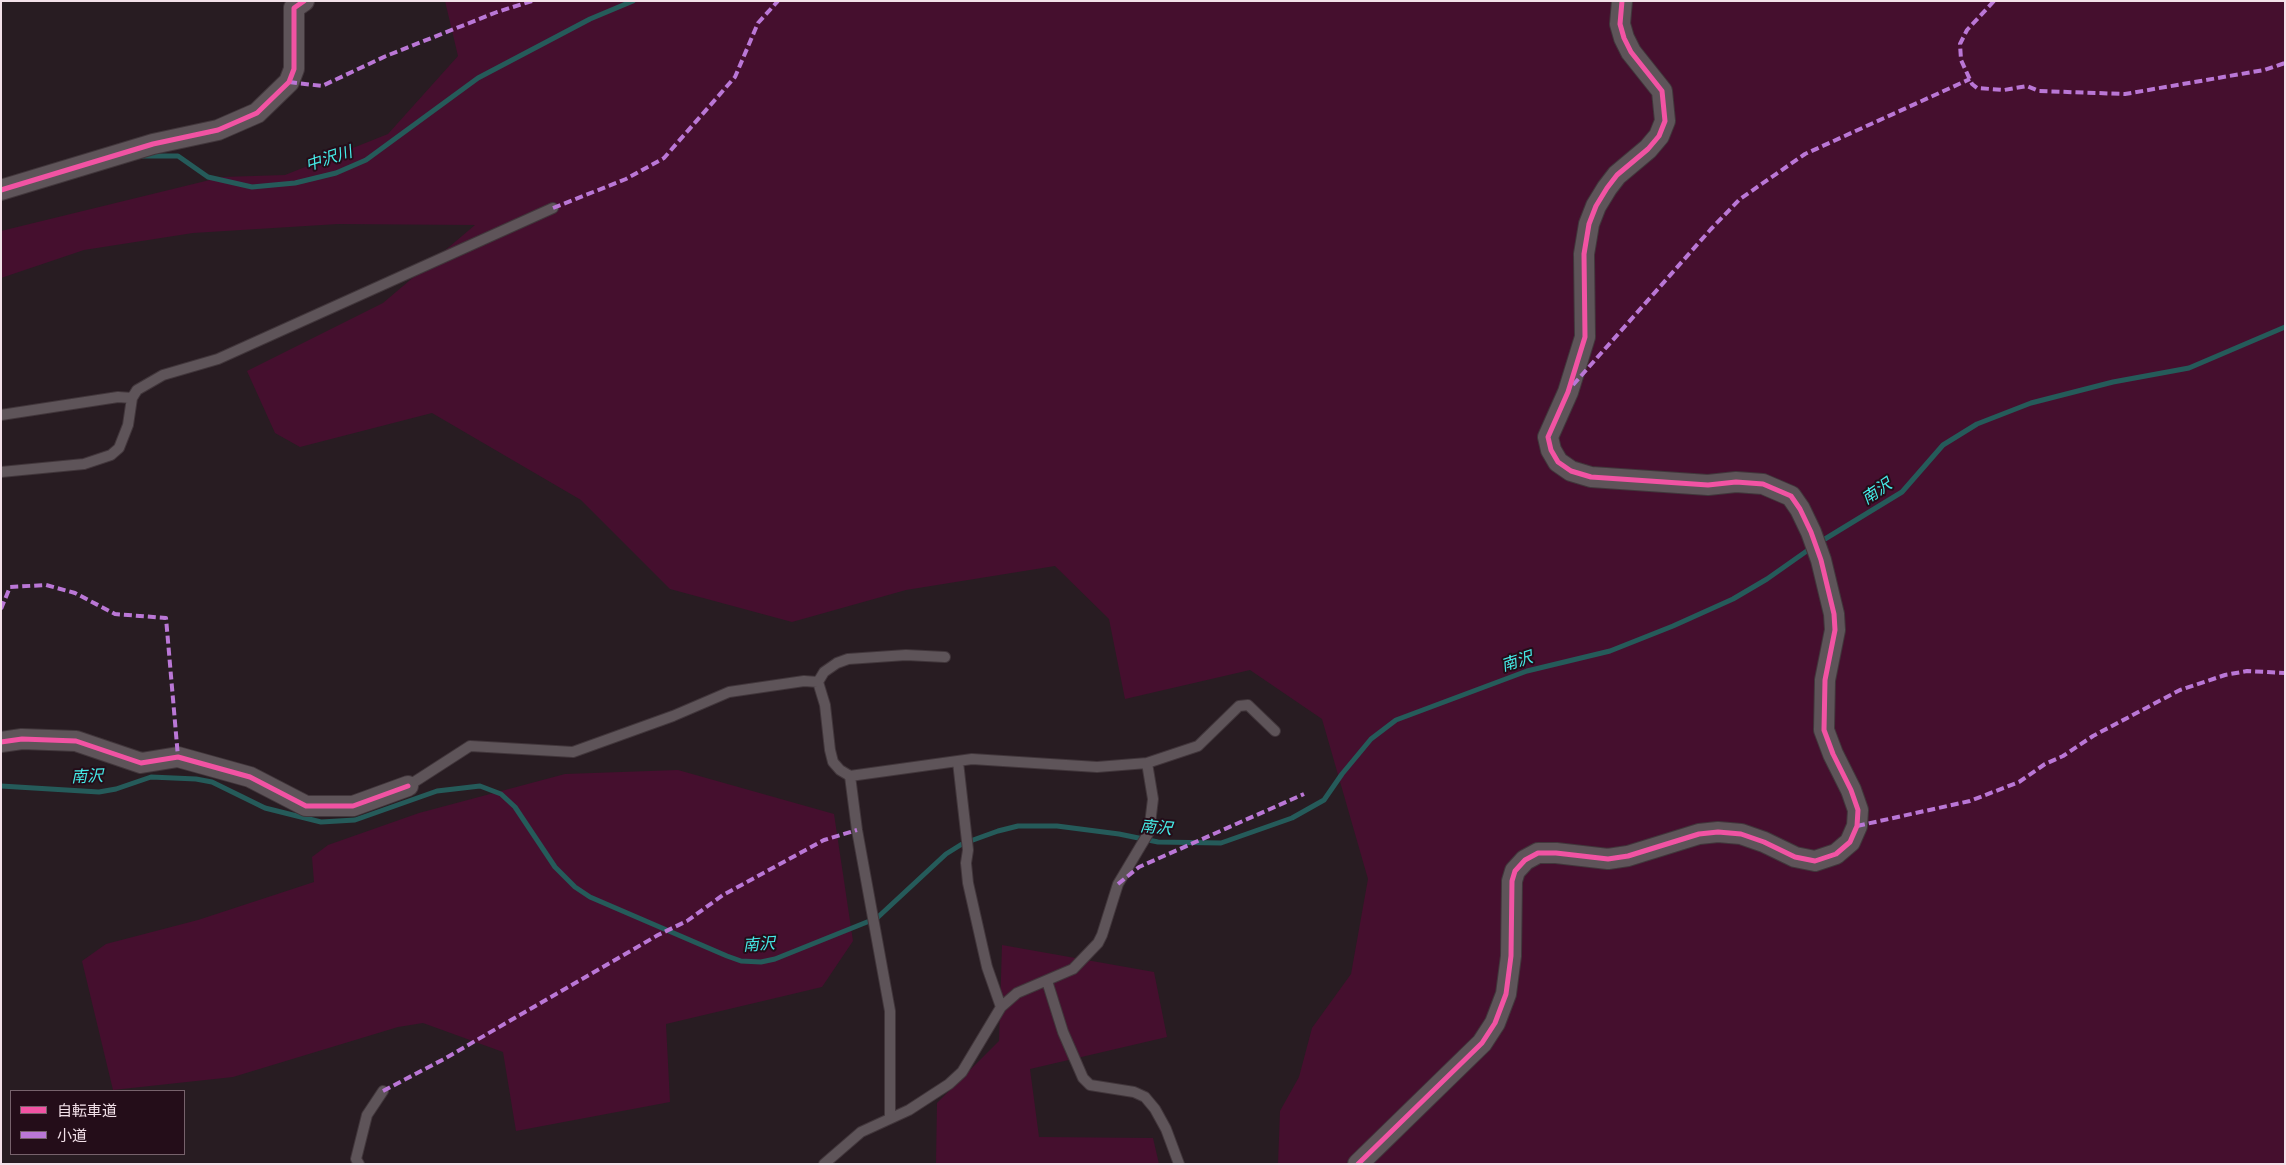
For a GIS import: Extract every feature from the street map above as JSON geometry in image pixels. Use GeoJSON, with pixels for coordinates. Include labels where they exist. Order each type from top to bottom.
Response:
{"type":"FeatureCollection","features":[{"type":"Feature","properties":{"kind":"street"},"geometry":{"type":"LineString","coordinates":[[1,190],[153,144],[218,130],[257,113],[288,82],[294,69],[294,8],[304,1]]}},
{"type":"Feature","properties":{"kind":"street"},"geometry":{"type":"LineString","coordinates":[[1358,1164],[1482,1043],[1495,1023],[1506,994],[1511,956],[1512,881],[1516,871],[1525,860],[1538,853],[1556,853],[1608,859],[1628,856],[1699,834],[1718,832],[1742,834],[1795,857],[1815,861],[1836,854],[1850,842],[1857,826],[1858,810],[1852,790],[1832,754],[1824,730],[1825,680],[1835,630],[1834,614],[1821,560],[1811,532],[1800,509],[1791,496],[1763,484],[1736,482],[1708,484],[1591,478],[1571,471],[1558,462],[1551,450],[1548,437],[1568,392],[1585,337],[1584,254],[1589,224],[1596,206],[1607,188],[1617,175],[1648,149],[1659,136],[1664,121],[1662,91],[1632,52],[1624,38],[1620,24],[1622,1]]}},
{"type":"Feature","properties":{"kind":"street"},"geometry":{"type":"LineString","coordinates":[[1,742],[22,739],[76,742],[141,762],[178,757],[250,777],[306,806],[353,806],[408,786]]}},
{"type":"Feature","properties":{"kind":"lane"},"geometry":{"type":"LineString","coordinates":[[1,472],[84,464],[111,454],[119,448],[128,425],[132,398],[137,390],[163,375],[218,359],[553,208]]}},
{"type":"Feature","properties":{"kind":"lane"},"geometry":{"type":"LineString","coordinates":[[1,415],[118,397],[132,398]]}},
{"type":"Feature","properties":{"kind":"lane"},"geometry":{"type":"LineString","coordinates":[[818,682],[830,667],[848,659],[906,655],[945,657]]}},
{"type":"Feature","properties":{"kind":"lane"},"geometry":{"type":"LineString","coordinates":[[408,786],[470,746],[573,752],[673,716],[729,692],[804,681],[818,682]]}},
{"type":"Feature","properties":{"kind":"lane"},"geometry":{"type":"LineString","coordinates":[[818,682],[825,705],[833,762],[840,770],[850,776],[972,759],[1097,767],[1147,763],[1198,746],[1217,724],[1239,706],[1248,704],[1275,731]]}},
{"type":"Feature","properties":{"kind":"lane"},"geometry":{"type":"LineString","coordinates":[[958,762],[968,850],[966,863],[968,883],[987,967],[1001,1007]]}},
{"type":"Feature","properties":{"kind":"lane"},"geometry":{"type":"LineString","coordinates":[[824,1164],[861,1132],[909,1110],[949,1084],[962,1072],[1001,1007],[1017,993],[1073,969],[1102,935],[1118,884],[1149,832],[1153,799],[1147,763]]}},
{"type":"Feature","properties":{"kind":"lane"},"geometry":{"type":"LineString","coordinates":[[850,776],[857,830],[890,1011],[890,1118]]}},
{"type":"Feature","properties":{"kind":"lane"},"geometry":{"type":"LineString","coordinates":[[1046,981],[1063,1032],[1083,1078],[1090,1085],[1134,1092],[1145,1097],[1155,1109],[1166,1129],[1179,1164]]}},
{"type":"Feature","properties":{"kind":"lane"},"geometry":{"type":"LineString","coordinates":[[359,1164],[356,1159],[367,1115],[383,1091]]}},
{"type":"Feature","properties":{"kind":"shaded area"},"geometry":{"type":"Polygon","coordinates":[[[445,1],[2285,1],[2285,1164],[1278,1164],[1280,1111],[1299,1077],[1312,1028],[1351,974],[1368,879],[1322,719],[1250,670],[1125,699],[1109,619],[1055,566],[906,590],[792,622],[670,589],[581,500],[432,413],[300,447],[275,433],[247,371],[383,303],[475,225],[338,224],[193,233],[84,250],[1,278],[1,231],[222,177],[285,175],[388,134],[458,56],[445,1]]]}},
{"type":"Feature","properties":{"kind":"shaded area"},"geometry":{"type":"Polygon","coordinates":[[[678,770],[834,814],[853,941],[822,987],[666,1024],[670,1102],[516,1131],[503,1052],[423,1023],[398,1027],[233,1077],[113,1090],[82,961],[106,944],[198,920],[314,882],[312,857],[328,845],[419,813],[565,774],[678,770]]]}},
{"type":"Feature","properties":{"kind":"shaded area"},"geometry":{"type":"Polygon","coordinates":[[[1002,945],[1154,972],[1167,1037],[1030,1069],[1039,1137],[1153,1138],[1159,1164],[936,1164],[937,1103],[999,1041],[1002,945]]]}},
{"type":"Feature","properties":{"kind":"waterway","name":"中沢川"},"geometry":{"type":"LineString","coordinates":[[143,156],[178,156],[208,177],[252,187],[295,183],[336,173],[366,160],[478,78],[590,19],[633,1]]}},
{"type":"Feature","properties":{"kind":"waterway","name":"南沢"},"geometry":{"type":"LineString","coordinates":[[1820,542],[1902,492],[1943,445],[1977,424],[2031,403],[2113,382],[2189,368],[2285,327]]}},
{"type":"Feature","properties":{"kind":"waterway","name":"南沢"},"geometry":{"type":"LineString","coordinates":[[1,786],[99,792],[116,789],[151,777],[196,779],[212,782],[265,808],[321,822],[355,820],[437,791],[480,786],[501,794],[515,807],[555,867],[575,887],[590,897],[727,956],[741,961],[761,962],[775,959],[877,918],[946,854],[962,844],[998,831],[1018,826],[1057,826],[1119,834],[1158,842],[1221,843],[1292,818],[1324,800],[1342,774],[1371,739],[1396,720],[1527,671],[1610,651],[1673,626],[1733,599],[1767,579],[1811,548]]}},
{"type":"Feature","properties":{"kind":"marked path"},"geometry":{"type":"LineString","coordinates":[[289,82],[322,86],[386,56],[497,12],[532,1]]}},
{"type":"Feature","properties":{"kind":"marked path"},"geometry":{"type":"LineString","coordinates":[[553,208],[626,179],[664,158],[735,77],[758,23],[778,1]]}},
{"type":"Feature","properties":{"kind":"marked path"},"geometry":{"type":"LineString","coordinates":[[1994,1],[1967,30],[1960,44],[1961,60],[1972,84],[1977,88],[2004,90],[2027,86],[2039,91],[2125,94],[2264,70],[2285,63]]}},
{"type":"Feature","properties":{"kind":"marked path"},"geometry":{"type":"LineString","coordinates":[[1573,385],[1711,229],[1740,199],[1805,154],[1970,79]]}},
{"type":"Feature","properties":{"kind":"marked path"},"geometry":{"type":"LineString","coordinates":[[1,609],[10,587],[46,585],[75,593],[115,614],[166,618],[178,757]]}},
{"type":"Feature","properties":{"kind":"marked path"},"geometry":{"type":"LineString","coordinates":[[1857,826],[1970,801],[2019,782],[2045,764],[2063,756],[2093,736],[2180,690],[2225,675],[2247,671],[2285,673]]}},
{"type":"Feature","properties":{"kind":"marked path"},"geometry":{"type":"LineString","coordinates":[[1118,884],[1139,867],[1304,794]]}},
{"type":"Feature","properties":{"kind":"marked path"},"geometry":{"type":"LineString","coordinates":[[383,1091],[444,1059],[658,935],[687,921],[723,895],[824,840],[857,830]]}},
{"type":"Feature","properties":{"kind":"cycle path"},"geometry":{"type":"LineString","coordinates":[[1,190],[153,144],[218,130],[257,113],[289,82],[294,69],[294,8],[304,1]]}},
{"type":"Feature","properties":{"kind":"cycle path"},"geometry":{"type":"LineString","coordinates":[[1358,1164],[1482,1043],[1495,1023],[1506,994],[1511,956],[1512,881],[1515,871],[1525,860],[1538,853],[1556,853],[1608,859],[1628,856],[1699,834],[1718,832],[1741,834],[1764,842],[1795,857],[1815,861],[1836,854],[1850,842],[1857,826],[1858,810],[1824,730],[1825,680],[1835,630],[1834,614],[1821,560],[1811,532],[1800,509],[1791,496],[1763,484],[1736,482],[1708,485],[1591,477],[1571,471],[1558,462],[1551,450],[1548,437],[1568,392],[1585,337],[1584,254],[1589,224],[1596,206],[1607,188],[1617,175],[1648,149],[1659,136],[1665,121],[1662,91],[1631,52],[1624,38],[1620,24],[1622,1]]}},
{"type":"Feature","properties":{"kind":"cycle path"},"geometry":{"type":"LineString","coordinates":[[1,742],[22,739],[76,741],[141,763],[178,757],[250,777],[306,806],[353,806],[408,786]]}}]}
